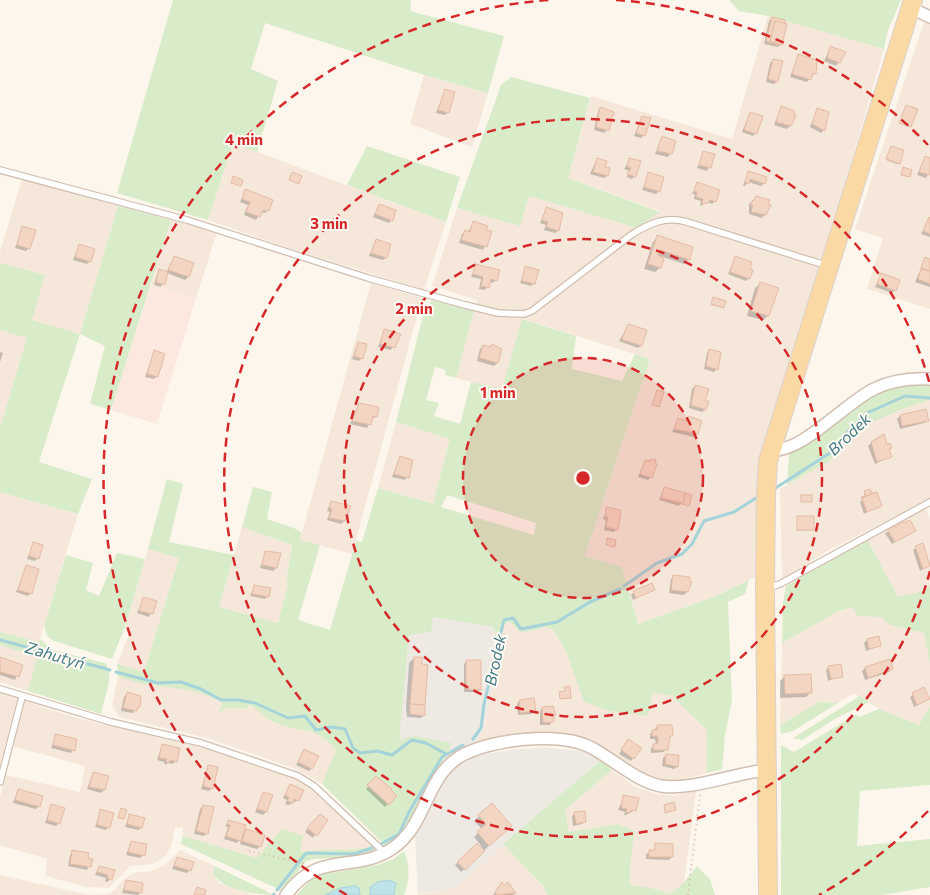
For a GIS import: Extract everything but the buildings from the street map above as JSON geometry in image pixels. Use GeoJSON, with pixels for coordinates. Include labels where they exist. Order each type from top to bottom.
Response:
{"type":"FeatureCollection","features":[{"type":"Feature","properties":{"kind":"main road"},"geometry":{"type":"LineString","coordinates":[[768,895],[765,588],[766,485],[771,450],[912,4]]}},
{"type":"Feature","properties":{"kind":"street"},"geometry":{"type":"LineString","coordinates":[[912,4],[930,17]]}},
{"type":"Feature","properties":{"kind":"street"},"geometry":{"type":"LineString","coordinates":[[771,450],[790,448],[874,389],[893,382],[915,378],[930,379]]}},
{"type":"Feature","properties":{"kind":"street"},"geometry":{"type":"LineString","coordinates":[[286,895],[294,883],[314,869],[385,853],[406,836],[442,772],[458,758],[493,744],[526,740],[570,741],[589,747],[650,783],[680,787],[766,770]]}},
{"type":"Feature","properties":{"kind":"lane"},"geometry":{"type":"LineString","coordinates":[[0,170],[187,220],[368,278],[498,313],[524,314],[532,311],[631,235],[646,226],[667,219],[687,222],[828,266]]}},
{"type":"Feature","properties":{"kind":"lane"},"geometry":{"type":"LineString","coordinates":[[765,588],[780,584],[930,502]]}},
{"type":"Feature","properties":{"kind":"lane"},"geometry":{"type":"LineString","coordinates":[[0,689],[111,722],[201,743],[298,776],[314,786],[385,853]]}},
{"type":"Feature","properties":{"kind":"lane"},"geometry":{"type":"LineString","coordinates":[[0,782],[22,697]]}},
{"type":"Feature","properties":{"kind":"path"},"geometry":{"type":"LineString","coordinates":[[688,895],[693,840],[702,782]]}},
{"type":"Feature","properties":{"kind":"path"},"geometry":{"type":"LineString","coordinates":[[249,851],[302,862]]}},
{"type":"Feature","properties":{"kind":"shaded area"},"geometry":{"type":"Polygon","coordinates":[[[768,16],[884,49],[827,246],[764,445],[756,516],[755,577],[716,596],[638,624],[622,567],[585,556],[650,359],[523,319],[502,390],[456,378],[477,300],[432,286],[457,208],[520,226],[529,196],[637,228],[660,211],[568,178],[591,96],[732,139],[768,16]]]}},
{"type":"Feature","properties":{"kind":"shaded area"},"geometry":{"type":"Polygon","coordinates":[[[925,19],[930,22],[930,309],[867,289],[883,238],[855,229],[925,19]]]}},
{"type":"Feature","properties":{"kind":"shaded area"},"geometry":{"type":"Polygon","coordinates":[[[424,75],[488,93],[472,147],[410,124],[424,75]]]}},
{"type":"Feature","properties":{"kind":"shaded area"},"geometry":{"type":"Polygon","coordinates":[[[233,143],[446,222],[424,290],[280,245],[208,220],[233,143]]]}},
{"type":"Feature","properties":{"kind":"shaded area"},"geometry":{"type":"Polygon","coordinates":[[[22,179],[118,206],[80,334],[32,320],[44,275],[0,263],[0,252],[22,179]]]}},
{"type":"Feature","properties":{"kind":"shaded area"},"geometry":{"type":"Polygon","coordinates":[[[171,220],[217,232],[196,298],[151,285],[171,220]]]}},
{"type":"Feature","properties":{"kind":"shaded area"},"geometry":{"type":"Polygon","coordinates":[[[371,283],[422,298],[352,554],[300,540],[371,283]]]}},
{"type":"Feature","properties":{"kind":"shaded area"},"geometry":{"type":"Polygon","coordinates":[[[151,285],[196,298],[157,424],[111,410],[151,285]]]}},
{"type":"Feature","properties":{"kind":"shaded area"},"geometry":{"type":"Polygon","coordinates":[[[0,330],[27,338],[0,428],[0,330]]]}},
{"type":"Feature","properties":{"kind":"shaded area"},"geometry":{"type":"Polygon","coordinates":[[[930,400],[930,499],[831,549],[782,579],[780,489],[830,461],[851,436],[866,425],[900,410],[930,400]]]}},
{"type":"Feature","properties":{"kind":"shaded area"},"geometry":{"type":"Polygon","coordinates":[[[396,422],[450,439],[433,505],[378,488],[396,422]]]}},
{"type":"Feature","properties":{"kind":"shaded area"},"geometry":{"type":"Polygon","coordinates":[[[0,492],[78,514],[39,642],[0,632],[0,492]]]}},
{"type":"Feature","properties":{"kind":"shaded area"},"geometry":{"type":"Polygon","coordinates":[[[925,508],[930,519],[930,593],[900,601],[867,539],[925,508]]]}},
{"type":"Feature","properties":{"kind":"shaded area"},"geometry":{"type":"Polygon","coordinates":[[[242,527],[292,545],[286,582],[288,583],[278,623],[219,607],[242,527]]]}},
{"type":"Feature","properties":{"kind":"shaded area"},"geometry":{"type":"Polygon","coordinates":[[[148,549],[179,557],[144,673],[117,664],[131,630],[125,627],[148,549]]]}},
{"type":"Feature","properties":{"kind":"shaded area"},"geometry":{"type":"Polygon","coordinates":[[[886,605],[930,634],[930,706],[919,725],[879,709],[854,693],[838,703],[819,702],[780,725],[782,643],[839,611],[853,607],[886,605]]]}},
{"type":"Feature","properties":{"kind":"shaded area"},"geometry":{"type":"Polygon","coordinates":[[[432,616],[494,627],[501,651],[484,728],[477,741],[442,764],[451,747],[413,736],[398,741],[409,635],[430,632],[432,616]]]}},
{"type":"Feature","properties":{"kind":"shaded area"},"geometry":{"type":"Polygon","coordinates":[[[509,621],[521,633],[546,627],[553,630],[565,649],[584,702],[648,716],[653,691],[672,696],[707,730],[707,773],[674,782],[657,780],[575,737],[550,733],[477,741],[484,728],[501,651],[499,645],[503,626],[509,621]]]}},
{"type":"Feature","properties":{"kind":"shaded area"},"geometry":{"type":"Polygon","coordinates":[[[0,645],[37,657],[28,691],[0,682],[0,645]]]}},
{"type":"Feature","properties":{"kind":"shaded area"},"geometry":{"type":"Polygon","coordinates":[[[118,677],[153,685],[179,687],[203,692],[222,702],[219,713],[227,708],[246,709],[250,705],[275,723],[309,729],[325,738],[336,750],[327,774],[322,784],[298,770],[211,739],[119,717],[112,705],[118,677]]]}},
{"type":"Feature","properties":{"kind":"shaded area"},"geometry":{"type":"Polygon","coordinates":[[[0,694],[17,699],[0,764],[0,694]]]}},
{"type":"Feature","properties":{"kind":"shaded area"},"geometry":{"type":"Polygon","coordinates":[[[25,701],[73,717],[210,750],[291,775],[311,787],[373,846],[356,851],[314,850],[303,852],[300,849],[257,858],[183,836],[183,828],[175,827],[171,847],[166,856],[153,864],[130,866],[109,888],[87,887],[45,876],[47,859],[0,845],[0,797],[6,775],[80,792],[85,766],[13,746],[25,701]]]}},
{"type":"Feature","properties":{"kind":"shaded area"},"geometry":{"type":"Polygon","coordinates":[[[542,747],[580,751],[601,760],[454,889],[418,894],[415,836],[446,777],[456,767],[477,756],[542,747]]]}},
{"type":"Feature","properties":{"kind":"shaded area"},"geometry":{"type":"Polygon","coordinates":[[[612,770],[635,787],[657,794],[674,796],[696,791],[684,882],[671,894],[651,888],[630,885],[630,865],[635,831],[618,824],[569,832],[565,810],[612,770]]]}},
{"type":"Feature","properties":{"kind":"shaded area"},"geometry":{"type":"Polygon","coordinates":[[[503,844],[544,887],[547,895],[416,895],[454,889],[503,844]]]}},
{"type":"Feature","properties":{"kind":"shaded area"},"geometry":{"type":"Polygon","coordinates":[[[180,850],[215,866],[213,874],[219,883],[254,895],[89,895],[108,894],[133,873],[151,871],[165,865],[180,850]]]}},
{"type":"Feature","properties":{"kind":"shaded area"},"geometry":{"type":"Polygon","coordinates":[[[0,875],[89,895],[0,895],[0,875]]]}},
{"type":"Feature","properties":{"kind":"green space"},"geometry":{"type":"Polygon","coordinates":[[[173,0],[411,0],[410,11],[504,36],[488,93],[424,75],[265,23],[251,69],[278,81],[257,152],[233,143],[208,220],[117,193],[173,0]]]}},
{"type":"Feature","properties":{"kind":"green space"},"geometry":{"type":"Polygon","coordinates":[[[729,0],[901,0],[888,30],[884,49],[768,16],[739,11],[729,0]]]}},
{"type":"Feature","properties":{"kind":"green space"},"geometry":{"type":"Polygon","coordinates":[[[511,77],[590,98],[568,178],[660,212],[637,228],[529,196],[520,226],[457,208],[501,85],[511,77]]]}},
{"type":"Feature","properties":{"kind":"green space"},"geometry":{"type":"Polygon","coordinates":[[[367,146],[460,177],[446,222],[347,185],[367,146]]]}},
{"type":"Feature","properties":{"kind":"green space"},"geometry":{"type":"Polygon","coordinates":[[[118,206],[171,220],[111,410],[90,404],[105,346],[80,334],[118,206]]]}},
{"type":"Feature","properties":{"kind":"green space"},"geometry":{"type":"Polygon","coordinates":[[[0,263],[45,275],[32,320],[80,334],[39,462],[92,479],[78,514],[0,492],[0,428],[27,338],[0,330],[0,263]]]}},
{"type":"Feature","properties":{"kind":"green space"},"geometry":{"type":"Polygon","coordinates":[[[432,300],[474,311],[456,378],[445,375],[446,370],[435,367],[426,400],[439,403],[434,416],[460,424],[471,382],[502,389],[522,319],[576,336],[572,369],[622,381],[635,354],[650,359],[585,556],[622,567],[638,624],[716,596],[749,580],[745,594],[728,602],[732,700],[725,735],[722,769],[707,773],[707,730],[672,696],[653,692],[648,716],[610,711],[584,702],[565,649],[553,630],[546,627],[521,633],[509,621],[503,626],[499,645],[493,627],[433,617],[431,632],[409,635],[399,740],[413,736],[452,743],[400,837],[386,846],[322,784],[336,750],[321,736],[273,722],[250,705],[246,709],[227,708],[219,713],[222,702],[203,694],[144,684],[118,677],[117,664],[144,672],[179,558],[148,549],[167,479],[183,484],[169,542],[234,555],[219,607],[278,623],[288,583],[286,582],[292,545],[242,527],[253,487],[272,492],[267,519],[294,528],[302,533],[300,540],[320,545],[298,620],[330,630],[356,541],[362,542],[378,488],[433,504],[450,439],[396,422],[424,312],[432,300]],[[447,495],[441,507],[534,535],[536,523],[447,495]]]}},
{"type":"Feature","properties":{"kind":"green space"},"geometry":{"type":"Polygon","coordinates":[[[930,382],[930,400],[900,410],[866,425],[851,436],[830,461],[787,485],[789,454],[847,410],[888,386],[930,382]]]}},
{"type":"Feature","properties":{"kind":"green space"},"geometry":{"type":"Polygon","coordinates":[[[867,539],[898,597],[917,593],[930,586],[930,664],[924,633],[890,625],[882,617],[858,616],[853,607],[839,611],[782,643],[783,602],[786,586],[867,539]]]}},
{"type":"Feature","properties":{"kind":"green space"},"geometry":{"type":"Polygon","coordinates":[[[117,553],[145,559],[125,627],[112,659],[54,641],[47,636],[44,626],[66,555],[93,563],[86,590],[99,596],[117,553]]]}},
{"type":"Feature","properties":{"kind":"green space"},"geometry":{"type":"Polygon","coordinates":[[[0,632],[39,642],[40,639],[53,650],[105,663],[108,668],[109,681],[101,714],[28,691],[37,657],[0,645],[0,632]]]}},
{"type":"Feature","properties":{"kind":"green space"},"geometry":{"type":"Polygon","coordinates":[[[860,696],[869,702],[835,719],[802,740],[793,738],[860,696]]]}},
{"type":"Feature","properties":{"kind":"green space"},"geometry":{"type":"Polygon","coordinates":[[[819,702],[838,703],[793,731],[781,734],[780,725],[819,702]]]}},
{"type":"Feature","properties":{"kind":"green space"},"geometry":{"type":"Polygon","coordinates":[[[930,706],[930,785],[860,791],[857,846],[930,839],[930,887],[882,895],[781,895],[781,745],[794,752],[855,715],[860,717],[879,709],[919,725],[930,706]]]}},
{"type":"Feature","properties":{"kind":"green space"},"geometry":{"type":"Polygon","coordinates":[[[601,760],[612,770],[565,810],[569,832],[618,824],[635,831],[630,865],[630,885],[651,888],[671,894],[697,866],[710,879],[715,895],[547,895],[544,887],[503,844],[601,760]]]}},
{"type":"Feature","properties":{"kind":"green space"},"geometry":{"type":"Polygon","coordinates":[[[282,829],[303,836],[300,849],[303,852],[373,846],[376,850],[360,857],[323,858],[306,861],[283,890],[280,890],[181,844],[183,836],[257,858],[282,829]]]}},
{"type":"Feature","properties":{"kind":"green space"},"geometry":{"type":"Polygon","coordinates":[[[404,851],[408,873],[404,895],[297,895],[311,879],[325,874],[377,865],[392,860],[404,851]]]}},
{"type":"Feature","properties":{"kind":"green space"},"geometry":{"type":"Polygon","coordinates":[[[215,866],[274,895],[249,893],[232,888],[224,884],[213,874],[215,866]]]}},
{"type":"Feature","properties":{"kind":"water"},"geometry":{"type":"Polygon","coordinates":[[[388,880],[396,883],[394,895],[370,895],[370,887],[378,882],[388,880]]]}},
{"type":"Feature","properties":{"kind":"water"},"geometry":{"type":"Polygon","coordinates":[[[355,886],[359,888],[360,895],[325,895],[340,888],[355,886]]]}},
{"type":"Feature","properties":{"kind":"waterway","name":"Brodek"},"geometry":{"type":"LineString","coordinates":[[774,489],[836,449],[849,430],[867,413],[905,396],[930,398]]}},
{"type":"Feature","properties":{"kind":"waterway","name":"Brodek"},"geometry":{"type":"LineString","coordinates":[[624,586],[657,563],[682,554],[692,544],[704,521],[734,512],[756,498]]}},
{"type":"Feature","properties":{"kind":"waterway","name":"Brodek"},"geometry":{"type":"LineString","coordinates":[[473,739],[481,728],[484,704],[504,620],[513,618],[521,629],[557,622],[590,602],[620,589]]}},
{"type":"Feature","properties":{"kind":"waterway","name":"Zahutyń"},"geometry":{"type":"LineString","coordinates":[[0,640],[110,670]]}},
{"type":"Feature","properties":{"kind":"waterway","name":"Zahutyń"},"geometry":{"type":"LineString","coordinates":[[116,672],[158,683],[181,682],[201,689],[221,700],[255,703],[288,718],[305,716],[316,730],[331,727],[345,729],[353,748],[360,753],[377,751],[392,755],[412,740],[426,743],[446,754]]}},
{"type":"Feature","properties":{"kind":"waterway","name":"Brodek"},"geometry":{"type":"LineString","coordinates":[[381,844],[399,834],[409,812],[442,757],[463,745]]}},
{"type":"Feature","properties":{"kind":"waterway","name":"Brodek"},"geometry":{"type":"LineString","coordinates":[[277,890],[306,853],[354,854],[372,848]]}}]}
